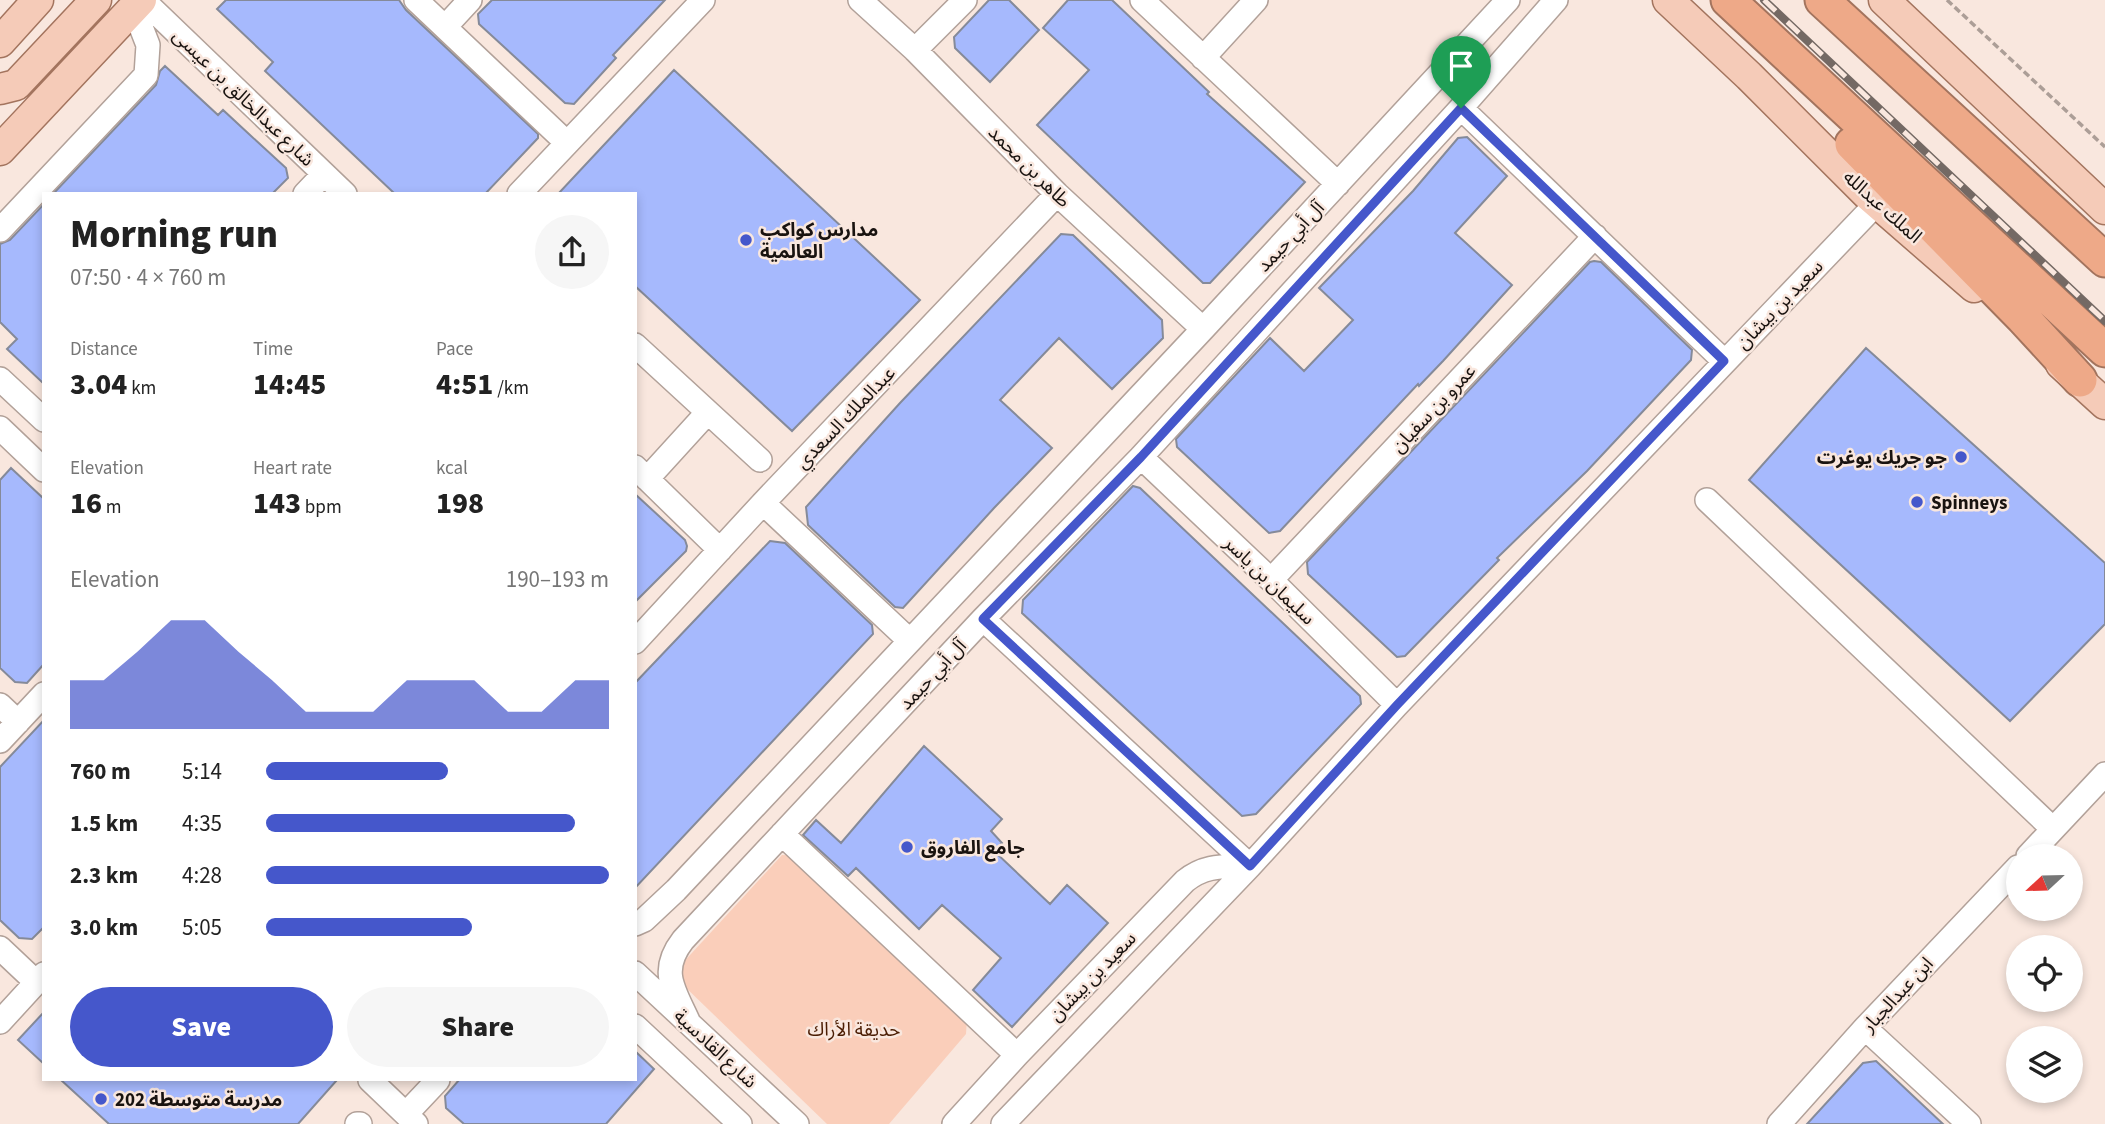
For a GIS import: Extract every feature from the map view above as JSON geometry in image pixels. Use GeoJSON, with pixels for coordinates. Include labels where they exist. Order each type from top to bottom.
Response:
{"type":"FeatureCollection","features":[{"type":"Feature","properties":{"kind":"highway"},"geometry":{"type":"LineString","coordinates":[[1822,0],[2105,260]]}},
{"type":"Feature","properties":{"kind":"highway"},"geometry":{"type":"LineString","coordinates":[[1737,8],[2105,350]]}},
{"type":"Feature","properties":{"kind":"highway"},"geometry":{"type":"LineString","coordinates":[[1737,8],[1786,72],[1850,142],[2023,317],[2080,380]]}},
{"type":"Feature","properties":{"kind":"main road"},"geometry":{"type":"LineString","coordinates":[[0,42],[38,0]]}},
{"type":"Feature","properties":{"kind":"main road"},"geometry":{"type":"LineString","coordinates":[[0,89],[16,85],[96,0]]}},
{"type":"Feature","properties":{"kind":"main road","name":"الملك عبدالله"},"geometry":{"type":"LineString","coordinates":[[1668,0],[1877,202],[2105,404]]}},
{"type":"Feature","properties":{"kind":"main road"},"geometry":{"type":"LineString","coordinates":[[0,150],[139,3]]}},
{"type":"Feature","properties":{"kind":"main road"},"geometry":{"type":"LineString","coordinates":[[1896,4],[2105,209]]}},
{"type":"Feature","properties":{"kind":"street"},"geometry":{"type":"LineString","coordinates":[[416,0],[567,143]]}},
{"type":"Feature","properties":{"kind":"street"},"geometry":{"type":"LineString","coordinates":[[445,27],[470,0]]}},
{"type":"Feature","properties":{"kind":"street","name":"طاهر بن محمد"},"geometry":{"type":"LineString","coordinates":[[860,0],[915,50],[1057,194],[1203,329]]}},
{"type":"Feature","properties":{"kind":"street"},"geometry":{"type":"LineString","coordinates":[[915,50],[965,0]]}},
{"type":"Feature","properties":{"kind":"street"},"geometry":{"type":"LineString","coordinates":[[1142,0],[1338,184]]}},
{"type":"Feature","properties":{"kind":"street"},"geometry":{"type":"LineString","coordinates":[[1203,58],[1256,0]]}},
{"type":"Feature","properties":{"kind":"street","name":"آل أبي حيمد"},"geometry":{"type":"LineString","coordinates":[[637,923],[644,920],[676,890],[1508,0]]}},
{"type":"Feature","properties":{"kind":"street","name":"آل أبي حيمد"},"geometry":{"type":"LineString","coordinates":[[689,1023],[669,978],[669,967],[676,949],[983,619],[1141,457],[1461,108],[1553,1]]}},
{"type":"Feature","properties":{"kind":"street"},"geometry":{"type":"LineString","coordinates":[[0,230],[146,75],[148,45],[139,3]]}},
{"type":"Feature","properties":{"kind":"street","name":"شارع عبدالخالق بن عيسى"},"geometry":{"type":"LineString","coordinates":[[139,3],[343,192]]}},
{"type":"Feature","properties":{"kind":"street"},"geometry":{"type":"LineString","coordinates":[[521,192],[689,5]]}},
{"type":"Feature","properties":{"kind":"street"},"geometry":{"type":"LineString","coordinates":[[1461,108],[1724,361]]}},
{"type":"Feature","properties":{"kind":"street"},"geometry":{"type":"LineString","coordinates":[[307,192],[324,174]]}},
{"type":"Feature","properties":{"kind":"street","name":"عبدالملك السعدي"},"geometry":{"type":"LineString","coordinates":[[637,640],[763,503],[1057,194]]}},
{"type":"Feature","properties":{"kind":"street","name":"سعيد بن بيشان"},"geometry":{"type":"LineString","coordinates":[[1003,1124],[1250,866],[1397,705],[1877,202]]}},
{"type":"Feature","properties":{"kind":"street","name":"عمرو بن سفيان"},"geometry":{"type":"LineString","coordinates":[[1270,580],[1595,236]]}},
{"type":"Feature","properties":{"kind":"street"},"geometry":{"type":"LineString","coordinates":[[639,357],[708,412],[760,460]]}},
{"type":"Feature","properties":{"kind":"street"},"geometry":{"type":"LineString","coordinates":[[0,379],[42,418]]}},
{"type":"Feature","properties":{"kind":"street"},"geometry":{"type":"LineString","coordinates":[[708,412],[641,473],[720,551]]}},
{"type":"Feature","properties":{"kind":"street"},"geometry":{"type":"LineString","coordinates":[[0,428],[42,468]]}},
{"type":"Feature","properties":{"kind":"street","name":"سليمان بن ياسر"},"geometry":{"type":"LineString","coordinates":[[1141,457],[1397,705]]}},
{"type":"Feature","properties":{"kind":"street"},"geometry":{"type":"LineString","coordinates":[[1707,500],[2053,829]]}},
{"type":"Feature","properties":{"kind":"street"},"geometry":{"type":"LineString","coordinates":[[763,503],[910,641]]}},
{"type":"Feature","properties":{"kind":"street"},"geometry":{"type":"LineString","coordinates":[[983,619],[1250,866]]}},
{"type":"Feature","properties":{"kind":"street"},"geometry":{"type":"LineString","coordinates":[[0,741],[42,696]]}},
{"type":"Feature","properties":{"kind":"street"},"geometry":{"type":"LineString","coordinates":[[0,705],[18,722]]}},
{"type":"Feature","properties":{"kind":"street"},"geometry":{"type":"LineString","coordinates":[[2039,844],[2105,774]]}},
{"type":"Feature","properties":{"kind":"street"},"geometry":{"type":"LineString","coordinates":[[782,834],[1017,1055]]}},
{"type":"Feature","properties":{"kind":"street","name":"سعيد بن بيشان"},"geometry":{"type":"LineString","coordinates":[[954,1124],[1185,880],[1198,870],[1250,866]]}},
{"type":"Feature","properties":{"kind":"street","name":"ابن عبدالجبار"},"geometry":{"type":"LineString","coordinates":[[1779,1124],[2006,880]]}},
{"type":"Feature","properties":{"kind":"street"},"geometry":{"type":"LineString","coordinates":[[0,948],[40,978],[0,1022]]}},
{"type":"Feature","properties":{"kind":"street","name":"شارع القادسية"},"geometry":{"type":"LineString","coordinates":[[637,975],[797,1124]]}},
{"type":"Feature","properties":{"kind":"street"},"geometry":{"type":"LineString","coordinates":[[1866,1028],[1969,1124]]}},
{"type":"Feature","properties":{"kind":"street","name":"شارع القادسية"},"geometry":{"type":"LineString","coordinates":[[637,1029],[740,1124]]}},
{"type":"Feature","properties":{"kind":"street"},"geometry":{"type":"LineString","coordinates":[[371,1081],[411,1119],[437,1081]]}},
{"type":"Feature","properties":{"kind":"path"},"geometry":{"type":"LineString","coordinates":[[1947,0],[2105,147]]}},
{"type":"Feature","properties":{"kind":"green space","name":"حديقة الأراك"},"geometry":{"type":"Polygon","coordinates":[[[782,855],[799,856],[967,1018],[966,1034],[889,1124],[827,1124],[681,983],[679,967],[782,855]]]}},
{"type":"Feature","properties":{"kind":"building"},"geometry":{"type":"Polygon","coordinates":[[[226,0],[399,0],[406,10],[538,134],[538,138],[487,192],[393,192],[265,71],[273,62],[217,9],[226,0]]]}},
{"type":"Feature","properties":{"kind":"building"},"geometry":{"type":"Polygon","coordinates":[[[492,0],[665,0],[613,55],[616,58],[574,104],[565,103],[479,24],[478,14],[492,0]]]}},
{"type":"Feature","properties":{"kind":"building"},"geometry":{"type":"Polygon","coordinates":[[[989,0],[1009,0],[1039,30],[990,82],[955,48],[954,37],[989,0]]]}},
{"type":"Feature","properties":{"kind":"building"},"geometry":{"type":"Polygon","coordinates":[[[1068,0],[1112,0],[1209,92],[1207,94],[1305,182],[1210,283],[1203,283],[1037,125],[1089,70],[1043,28],[1068,0]]]}},
{"type":"Feature","properties":{"kind":"building"},"geometry":{"type":"Polygon","coordinates":[[[165,66],[218,115],[223,110],[286,168],[288,178],[274,192],[55,192],[156,85],[160,71],[165,66]]]}},
{"type":"Feature","properties":{"kind":"building","name":"مدارس كواكب العالمية"},"geometry":{"type":"Polygon","coordinates":[[[674,70],[920,300],[792,431],[637,288],[637,192],[560,192],[674,70]]]}},
{"type":"Feature","properties":{"kind":"building"},"geometry":{"type":"Polygon","coordinates":[[[1467,137],[1507,176],[1455,233],[1512,285],[1280,531],[1269,533],[1177,447],[1176,439],[1270,338],[1304,371],[1353,320],[1319,288],[1413,191],[1458,138],[1467,137]]]}},
{"type":"Feature","properties":{"kind":"building"},"geometry":{"type":"Polygon","coordinates":[[[42,206],[42,382],[7,349],[17,339],[0,322],[0,244],[10,240],[42,206]]]}},
{"type":"Feature","properties":{"kind":"building"},"geometry":{"type":"Polygon","coordinates":[[[1061,234],[1073,235],[1162,320],[1163,338],[1112,389],[1059,338],[1000,400],[1052,448],[903,608],[895,607],[808,525],[806,507],[900,403],[1061,234]]]}},
{"type":"Feature","properties":{"kind":"building"},"geometry":{"type":"Polygon","coordinates":[[[1590,262],[1601,262],[1692,350],[1691,360],[1587,471],[1497,558],[1499,560],[1405,656],[1397,657],[1308,574],[1307,562],[1590,262]]]}},
{"type":"Feature","properties":{"kind":"building"},"geometry":{"type":"Polygon","coordinates":[[[1866,348],[2105,563],[2105,624],[2010,721],[1749,480],[1866,348]]]}},
{"type":"Feature","properties":{"kind":"building"},"geometry":{"type":"Polygon","coordinates":[[[11,468],[42,497],[42,666],[27,683],[15,682],[0,668],[0,480],[11,468]]]}},
{"type":"Feature","properties":{"kind":"building"},"geometry":{"type":"Polygon","coordinates":[[[1133,486],[1140,488],[1360,696],[1361,704],[1256,814],[1242,816],[1022,613],[1023,600],[1133,486]]]}},
{"type":"Feature","properties":{"kind":"building"},"geometry":{"type":"Polygon","coordinates":[[[637,496],[685,540],[686,551],[637,600],[637,496]]]}},
{"type":"Feature","properties":{"kind":"building"},"geometry":{"type":"Polygon","coordinates":[[[770,541],[785,543],[872,625],[873,634],[637,886],[637,681],[770,541]]]}},
{"type":"Feature","properties":{"kind":"building"},"geometry":{"type":"Polygon","coordinates":[[[42,722],[42,929],[32,939],[19,938],[0,920],[0,767],[42,722]]]}},
{"type":"Feature","properties":{"kind":"building","name":"جامع الفاروق"},"geometry":{"type":"Polygon","coordinates":[[[924,746],[1002,819],[991,831],[1002,843],[994,851],[1050,904],[1067,885],[1108,923],[1012,1027],[973,990],[1001,958],[942,905],[919,929],[856,868],[848,876],[803,835],[816,820],[841,843],[924,746]]]}},
{"type":"Feature","properties":{"kind":"building"},"geometry":{"type":"Polygon","coordinates":[[[42,1014],[42,1062],[18,1040],[42,1014]]]}},
{"type":"Feature","properties":{"kind":"building"},"geometry":{"type":"Polygon","coordinates":[[[637,1053],[654,1069],[606,1124],[464,1124],[446,1108],[445,1096],[458,1081],[637,1081],[637,1053]]]}},
{"type":"Feature","properties":{"kind":"building"},"geometry":{"type":"Polygon","coordinates":[[[1876,1061],[1943,1124],[1807,1124],[1863,1063],[1876,1061]]]}},
{"type":"Feature","properties":{"kind":"building"},"geometry":{"type":"Polygon","coordinates":[[[62,1081],[336,1081],[298,1124],[109,1124],[62,1081]]]}},
{"type":"Feature","properties":{"kind":"railway"},"geometry":{"type":"LineString","coordinates":[[1764,0],[2105,321]]}},
{"type":"Feature","properties":{"kind":"place","name":"مدارس كواكب العالمية"},"geometry":{"type":"Point","coordinates":[746,240]}},
{"type":"Feature","properties":{"kind":"place","name":"جو جريك يوغرت"},"geometry":{"type":"Point","coordinates":[1961,457]}},
{"type":"Feature","properties":{"kind":"place","name":"Spinneys"},"geometry":{"type":"Point","coordinates":[1917,502]}},
{"type":"Feature","properties":{"kind":"place","name":"جامع الفاروق"},"geometry":{"type":"Point","coordinates":[907,847]}},
{"type":"Feature","properties":{"kind":"place","name":"مدرسة متوسطة 202"},"geometry":{"type":"Point","coordinates":[101,1099]}},
{"type":"Feature","properties":{"kind":"route"},"geometry":{"type":"LineString","coordinates":[[1461,108],[1724,361],[1397,705],[1250,866],[983,619],[1141,457],[1461,108]]}}]}
